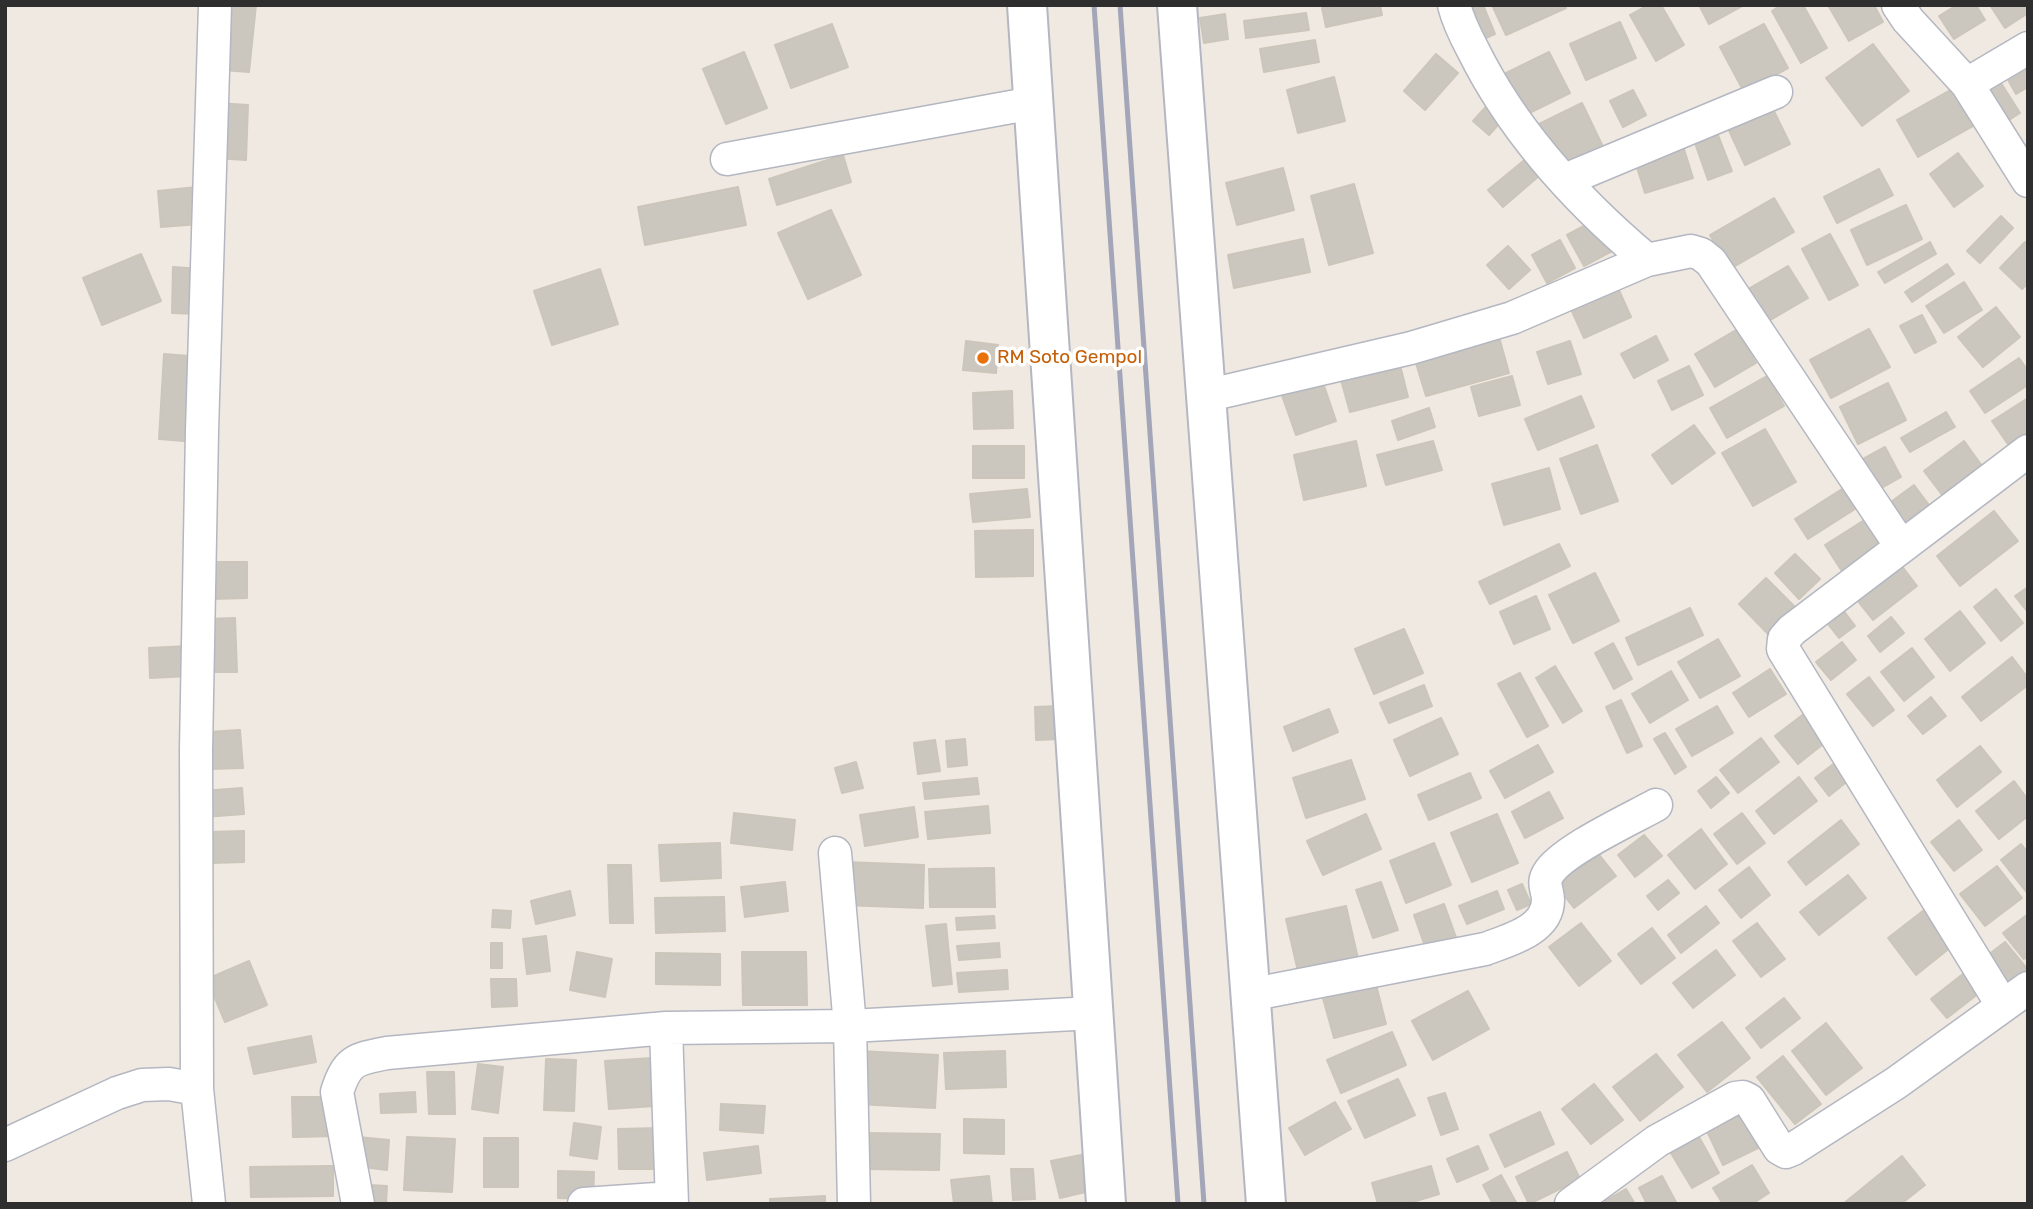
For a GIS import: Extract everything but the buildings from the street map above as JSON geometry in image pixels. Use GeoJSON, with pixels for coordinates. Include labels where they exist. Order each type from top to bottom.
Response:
{"type":"FeatureCollection","features":[{"type":"Feature","properties":{"kind":"main road"},"geometry":{"type":"LineString","coordinates":[[1027,5],[1106,1204]]}},
{"type":"Feature","properties":{"kind":"main road"},"geometry":{"type":"LineString","coordinates":[[1177,5],[1266,1204]]}},
{"type":"Feature","properties":{"kind":"street"},"geometry":{"type":"LineString","coordinates":[[209,1204],[197,1089],[196,736],[202,417],[215,5]]}},
{"type":"Feature","properties":{"kind":"street"},"geometry":{"type":"LineString","coordinates":[[1454,5],[1458,20],[1496,93],[1524,133],[1565,180],[1647,260]]}},
{"type":"Feature","properties":{"kind":"street"},"geometry":{"type":"LineString","coordinates":[[1898,5],[1908,20],[1967,84],[2028,181]]}},
{"type":"Feature","properties":{"kind":"street"},"geometry":{"type":"LineString","coordinates":[[1967,84],[2028,48]]}},
{"type":"Feature","properties":{"kind":"street"},"geometry":{"type":"LineString","coordinates":[[1565,180],[1776,92]]}},
{"type":"Feature","properties":{"kind":"street"},"geometry":{"type":"LineString","coordinates":[[727,159],[1033,103]]}},
{"type":"Feature","properties":{"kind":"street"},"geometry":{"type":"LineString","coordinates":[[1205,396],[1410,348],[1512,318],[1647,260],[1691,251],[1701,254],[1711,262],[1901,546]]}},
{"type":"Feature","properties":{"kind":"street"},"geometry":{"type":"LineString","coordinates":[[1572,1204],[1657,1141],[1735,1098],[1743,1097],[1749,1100],[1779,1148],[1786,1152],[1793,1149],[1896,1083],[2015,997],[1783,649],[1784,639],[1792,630],[2028,451]]}},
{"type":"Feature","properties":{"kind":"street"},"geometry":{"type":"LineString","coordinates":[[1249,995],[1485,949],[1501,943],[1534,927],[1543,919],[1548,908],[1548,895],[1544,885],[1548,874],[1568,854],[1656,805]]}},
{"type":"Feature","properties":{"kind":"street"},"geometry":{"type":"LineString","coordinates":[[835,853],[850,1026],[854,1204]]}},
{"type":"Feature","properties":{"kind":"street"},"geometry":{"type":"LineString","coordinates":[[358,1204],[337,1091],[342,1075],[358,1058],[387,1053],[666,1028],[850,1026],[1093,1013]]}},
{"type":"Feature","properties":{"kind":"street"},"geometry":{"type":"LineString","coordinates":[[584,1204],[671,1201],[666,1028]]}},
{"type":"Feature","properties":{"kind":"street"},"geometry":{"type":"LineString","coordinates":[[5,1145],[117,1093],[142,1085],[169,1084],[197,1089]]}},
{"type":"Feature","properties":{"kind":"railway"},"geometry":{"type":"LineString","coordinates":[[1094,5],[1178,1204]]}},
{"type":"Feature","properties":{"kind":"railway"},"geometry":{"type":"LineString","coordinates":[[1120,5],[1204,1204]]}},
{"type":"Feature","properties":{"kind":"place","name":"RM Soto Gempol"},"geometry":{"type":"Point","coordinates":[983,358]}}]}
